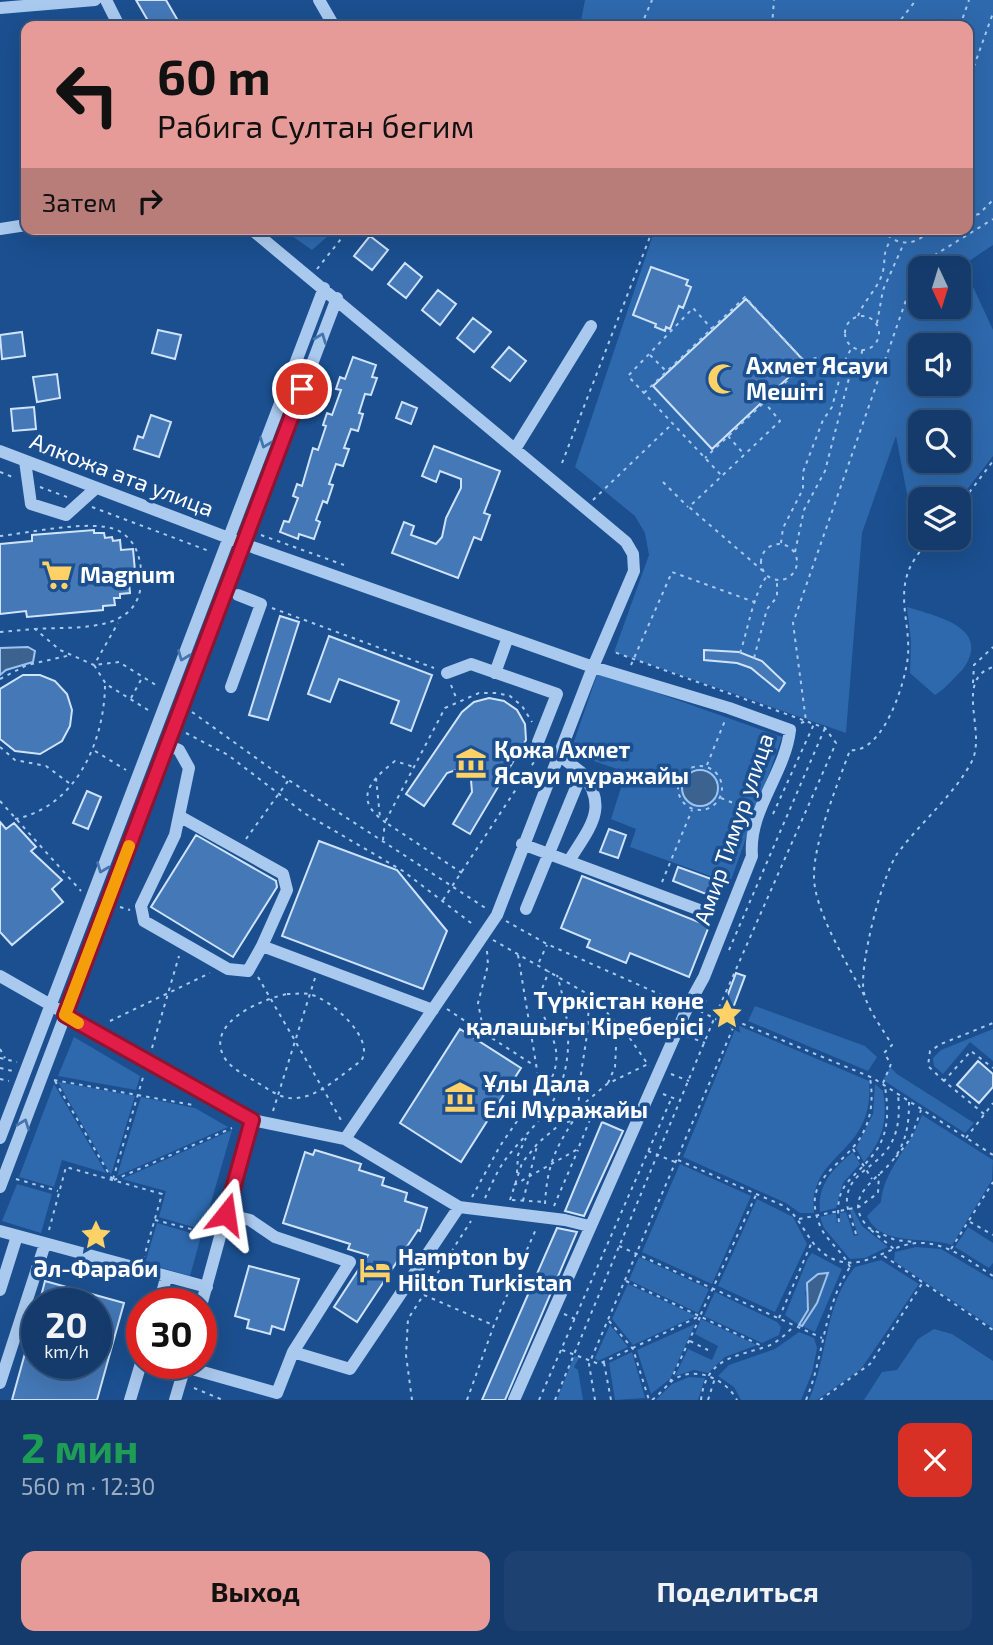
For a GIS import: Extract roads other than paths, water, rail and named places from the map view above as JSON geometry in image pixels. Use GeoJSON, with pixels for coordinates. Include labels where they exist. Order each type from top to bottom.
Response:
{"type":"FeatureCollection","features":[{"type":"Feature","properties":{"kind":"street"},"geometry":{"type":"LineString","coordinates":[[0,8],[95,0]]}},
{"type":"Feature","properties":{"kind":"street"},"geometry":{"type":"LineString","coordinates":[[106,0],[116,21]]}},
{"type":"Feature","properties":{"kind":"street"},"geometry":{"type":"LineString","coordinates":[[319,0],[331,21]]}},
{"type":"Feature","properties":{"kind":"street"},"geometry":{"type":"LineString","coordinates":[[0,229],[21,226]]}},
{"type":"Feature","properties":{"kind":"street"},"geometry":{"type":"LineString","coordinates":[[258,235],[626,542],[634,554],[634,571],[522,844],[486,940],[345,1139]]}},
{"type":"Feature","properties":{"kind":"street"},"geometry":{"type":"LineString","coordinates":[[0,1138],[324,288]]}},
{"type":"Feature","properties":{"kind":"street"},"geometry":{"type":"LineString","coordinates":[[0,1187],[337,298]]}},
{"type":"Feature","properties":{"kind":"street"},"geometry":{"type":"LineString","coordinates":[[515,449],[591,327]]}},
{"type":"Feature","properties":{"kind":"street","name":"Алкожа ата улица"},"geometry":{"type":"LineString","coordinates":[[0,451],[244,544],[508,637]]}},
{"type":"Feature","properties":{"kind":"street"},"geometry":{"type":"LineString","coordinates":[[25,461],[31,503],[66,515],[96,488]]}},
{"type":"Feature","properties":{"kind":"street"},"geometry":{"type":"LineString","coordinates":[[231,687],[261,604],[238,595]]}},
{"type":"Feature","properties":{"kind":"street"},"geometry":{"type":"LineString","coordinates":[[495,673],[508,637]]}},
{"type":"Feature","properties":{"kind":"street","name":"Амир Тимур улица"},"geometry":{"type":"LineString","coordinates":[[508,637],[790,730],[764,816],[750,837],[752,856],[704,977],[655,1070],[651,1090],[589,1226],[543,1340],[514,1400]]}},
{"type":"Feature","properties":{"kind":"street"},"geometry":{"type":"LineString","coordinates":[[447,673],[471,664],[557,694],[538,742]]}},
{"type":"Feature","properties":{"kind":"street"},"geometry":{"type":"LineString","coordinates":[[167,745],[179,750],[189,768],[175,835],[141,906],[140,914],[144,921],[224,967],[244,973],[252,967],[287,883],[283,874],[179,816]]}},
{"type":"Feature","properties":{"kind":"street"},"geometry":{"type":"LineString","coordinates":[[559,755],[582,773],[595,789],[598,805],[593,821],[569,861]]}},
{"type":"Feature","properties":{"kind":"street"},"geometry":{"type":"LineString","coordinates":[[526,909],[582,773]]}},
{"type":"Feature","properties":{"kind":"street"},"geometry":{"type":"LineString","coordinates":[[522,844],[705,912]]}},
{"type":"Feature","properties":{"kind":"street"},"geometry":{"type":"LineString","coordinates":[[262,946],[439,1009]]}},
{"type":"Feature","properties":{"kind":"street"},"geometry":{"type":"LineString","coordinates":[[0,976],[252,1120],[345,1139],[459,1207],[474,1205],[507,1214],[589,1226]]}},
{"type":"Feature","properties":{"kind":"street"},"geometry":{"type":"LineString","coordinates":[[0,1231],[206,1287],[252,1120]]}},
{"type":"Feature","properties":{"kind":"street"},"geometry":{"type":"LineString","coordinates":[[293,1352],[350,1369],[459,1207]]}},
{"type":"Feature","properties":{"kind":"street"},"geometry":{"type":"LineString","coordinates":[[217,1375],[277,1393],[293,1352],[350,1262],[275,1237],[250,1220],[226,1214]]}},
{"type":"Feature","properties":{"kind":"street"},"geometry":{"type":"LineString","coordinates":[[0,1290],[18,1236]]}},
{"type":"Feature","properties":{"kind":"street"},"geometry":{"type":"LineString","coordinates":[[0,1383],[3,1366],[45,1244]]}},
{"type":"Feature","properties":{"kind":"street"},"geometry":{"type":"LineString","coordinates":[[163,1288],[166,1278]]}},
{"type":"Feature","properties":{"kind":"street"},"geometry":{"type":"LineString","coordinates":[[130,1400],[136,1379]]}},
{"type":"Feature","properties":{"kind":"street"},"geometry":{"type":"LineString","coordinates":[[175,1400],[182,1379]]}},
{"type":"Feature","properties":{"kind":"place","name":"Ахмет Ясауи Мешіті"},"geometry":{"type":"Point","coordinates":[723,379]}},
{"type":"Feature","properties":{"kind":"place","name":"Magnum"},"geometry":{"type":"Point","coordinates":[57,575]}},
{"type":"Feature","properties":{"kind":"place","name":"Қожа Ахмет Ясауи мұражайы"},"geometry":{"type":"Point","coordinates":[471,763]}},
{"type":"Feature","properties":{"kind":"place","name":"Түркістан көне қалашығы Кіреберісі"},"geometry":{"type":"Point","coordinates":[727,1014]}},
{"type":"Feature","properties":{"kind":"place","name":"Ұлы Дала Елі Мұражайы"},"geometry":{"type":"Point","coordinates":[460,1097]}},
{"type":"Feature","properties":{"kind":"place","name":"Әл-Фараби"},"geometry":{"type":"Point","coordinates":[96,1235]}},
{"type":"Feature","properties":{"kind":"place","name":"Hampton by Hilton Turkistan"},"geometry":{"type":"Point","coordinates":[375,1270]}}]}
